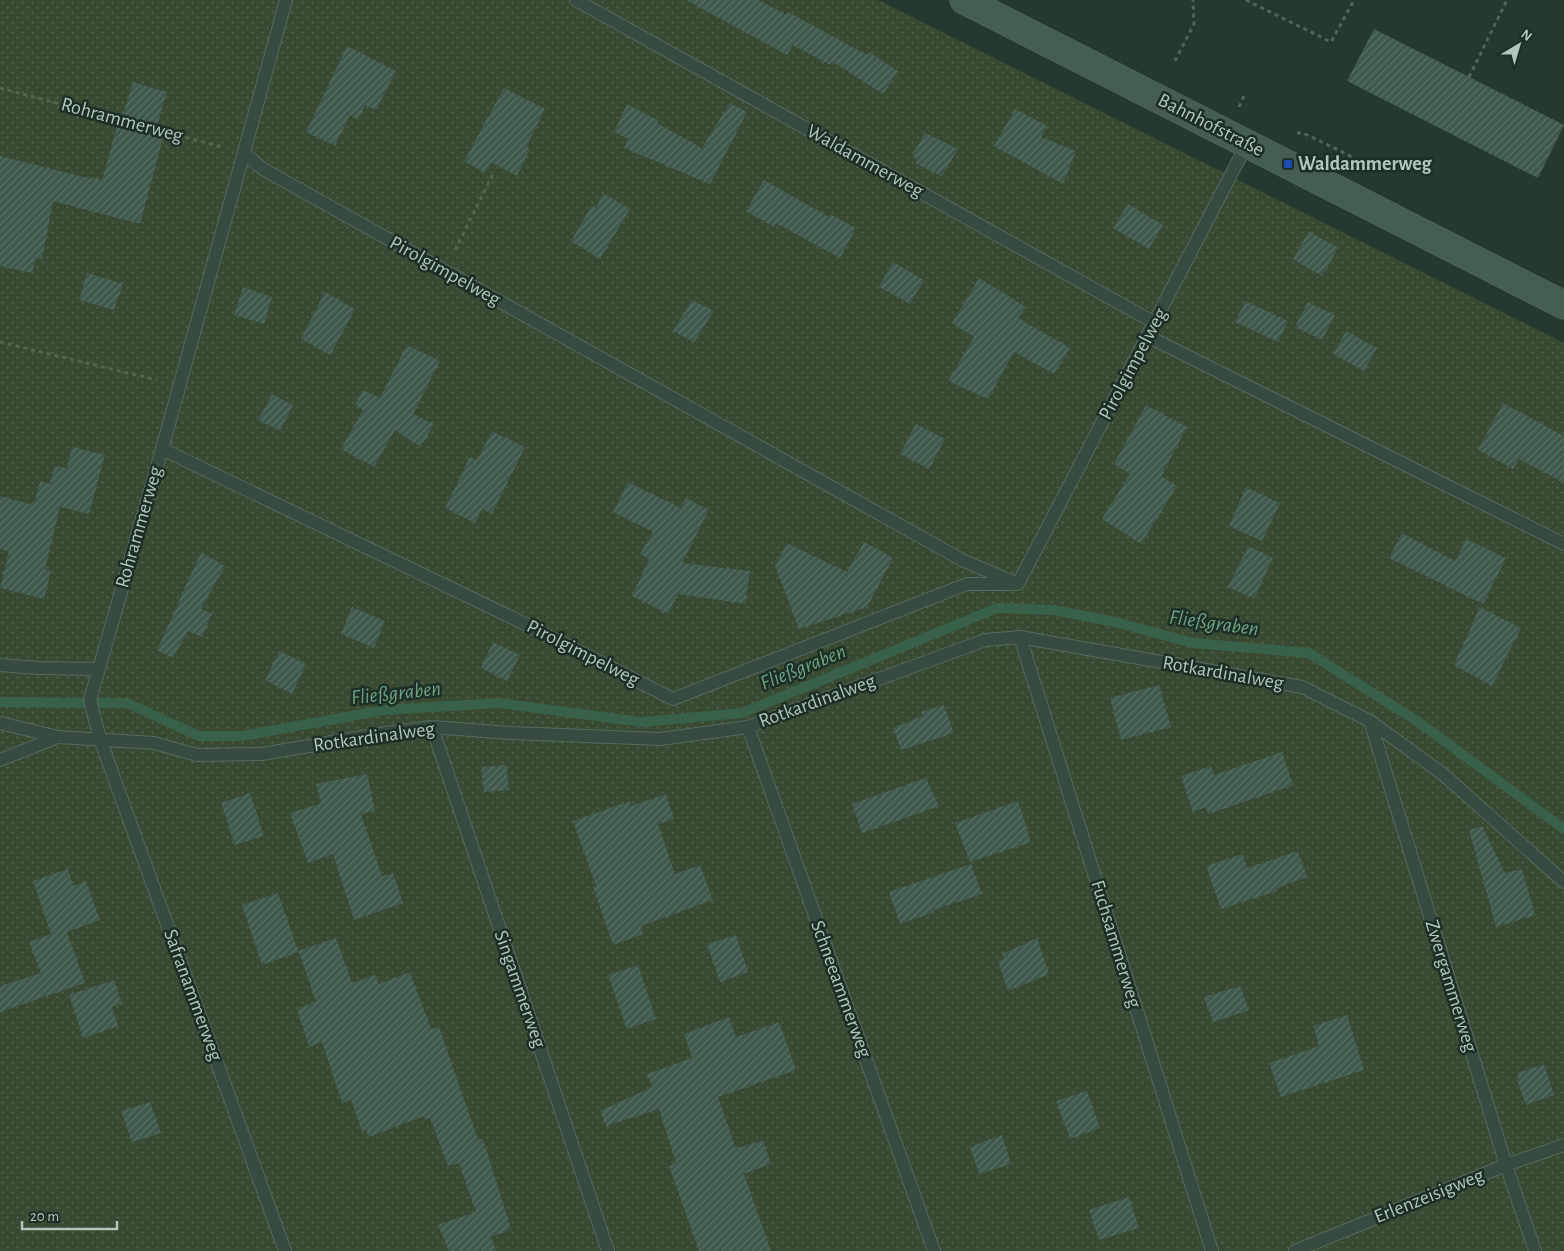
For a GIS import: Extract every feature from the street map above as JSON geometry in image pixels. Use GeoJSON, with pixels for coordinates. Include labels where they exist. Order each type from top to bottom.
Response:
{"type":"FeatureCollection","features":[{"type":"Feature","properties":{"kind":"main road","name":"Bahnhofstraße"},"geometry":{"type":"LineString","coordinates":[[964,0],[1564,304]]}},
{"type":"Feature","properties":{"kind":"lane","name":"Rohrammerweg"},"geometry":{"type":"LineString","coordinates":[[100,739],[90,700],[97,669],[162,449],[286,0]]}},
{"type":"Feature","properties":{"kind":"lane","name":"Waldammerweg"},"geometry":{"type":"LineString","coordinates":[[576,0],[1155,323]]}},
{"type":"Feature","properties":{"kind":"lane","name":"Pirolgimpelweg"},"geometry":{"type":"LineString","coordinates":[[1018,584],[1247,144]]}},
{"type":"Feature","properties":{"kind":"lane","name":"Pirolgimpelweg"},"geometry":{"type":"LineString","coordinates":[[244,153],[263,169],[962,560],[1018,584]]}},
{"type":"Feature","properties":{"kind":"lane"},"geometry":{"type":"LineString","coordinates":[[1147,336],[1564,544]]}},
{"type":"Feature","properties":{"kind":"lane","name":"Pirolgimpelweg"},"geometry":{"type":"LineString","coordinates":[[162,449],[504,614],[672,699],[967,584],[1018,584]]}},
{"type":"Feature","properties":{"kind":"lane","name":"Rotkardinalweg"},"geometry":{"type":"LineString","coordinates":[[0,723],[58,737],[154,743],[197,755],[262,754],[432,727],[511,733],[660,739],[748,727],[985,640],[1020,637],[1302,687],[1370,721],[1444,775],[1564,882]]}},
{"type":"Feature","properties":{"kind":"lane","name":"Fuchsammerweg"},"geometry":{"type":"LineString","coordinates":[[1020,637],[1212,1251]]}},
{"type":"Feature","properties":{"kind":"lane"},"geometry":{"type":"LineString","coordinates":[[0,665],[97,669]]}},
{"type":"Feature","properties":{"kind":"lane","name":"Zwergammerweg"},"geometry":{"type":"LineString","coordinates":[[1370,721],[1506,1165],[1535,1251]]}},
{"type":"Feature","properties":{"kind":"lane","name":"Singammerweg"},"geometry":{"type":"LineString","coordinates":[[432,727],[608,1251]]}},
{"type":"Feature","properties":{"kind":"lane","name":"Schneeammerweg"},"geometry":{"type":"LineString","coordinates":[[748,727],[934,1251]]}},
{"type":"Feature","properties":{"kind":"lane"},"geometry":{"type":"LineString","coordinates":[[0,760],[58,737]]}},
{"type":"Feature","properties":{"kind":"lane","name":"Safranammerweg"},"geometry":{"type":"LineString","coordinates":[[100,739],[285,1251]]}},
{"type":"Feature","properties":{"kind":"lane","name":"Erlenzeisigweg"},"geometry":{"type":"LineString","coordinates":[[1296,1251],[1506,1165],[1564,1145]]}},
{"type":"Feature","properties":{"kind":"path"},"geometry":{"type":"LineString","coordinates":[[1175,61],[1194,24],[1193,0]]}},
{"type":"Feature","properties":{"kind":"path"},"geometry":{"type":"LineString","coordinates":[[1246,0],[1331,42],[1354,0]]}},
{"type":"Feature","properties":{"kind":"path"},"geometry":{"type":"LineString","coordinates":[[1469,77],[1507,0]]}},
{"type":"Feature","properties":{"kind":"path","name":"Rohrammerweg"},"geometry":{"type":"LineString","coordinates":[[0,88],[244,153]]}},
{"type":"Feature","properties":{"kind":"path"},"geometry":{"type":"LineString","coordinates":[[444,270],[494,172]]}},
{"type":"Feature","properties":{"kind":"path"},"geometry":{"type":"LineString","coordinates":[[0,342],[179,385]]}},
{"type":"Feature","properties":{"kind":"green space"},"geometry":{"type":"Polygon","coordinates":[[[0,0],[878,0],[1564,343],[1564,1251],[0,1251],[0,0]]]}},
{"type":"Feature","properties":{"kind":"building"},"geometry":{"type":"Polygon","coordinates":[[[686,0],[759,0],[786,15],[788,12],[867,55],[869,52],[898,71],[883,94],[832,61],[830,65],[793,45],[787,55],[686,0]]]}},
{"type":"Feature","properties":{"kind":"building"},"geometry":{"type":"Polygon","coordinates":[[[1374,29],[1564,125],[1538,178],[1347,81],[1374,29]]]}},
{"type":"Feature","properties":{"kind":"building"},"geometry":{"type":"Polygon","coordinates":[[[347,46],[396,71],[376,110],[365,105],[358,120],[350,115],[335,146],[306,132],[347,46]]]}},
{"type":"Feature","properties":{"kind":"building"},"geometry":{"type":"Polygon","coordinates":[[[133,82],[167,92],[154,136],[163,138],[140,224],[53,201],[42,259],[36,258],[32,273],[0,266],[0,156],[102,180],[117,126],[119,127],[133,82]]]}},
{"type":"Feature","properties":{"kind":"building"},"geometry":{"type":"Polygon","coordinates":[[[504,88],[545,109],[526,147],[530,149],[517,176],[491,162],[485,173],[464,161],[504,88]]]}},
{"type":"Feature","properties":{"kind":"building"},"geometry":{"type":"Polygon","coordinates":[[[730,103],[747,112],[710,184],[624,148],[628,139],[614,132],[627,104],[659,121],[657,123],[702,148],[730,103]]]}},
{"type":"Feature","properties":{"kind":"building"},"geometry":{"type":"Polygon","coordinates":[[[1015,109],[1047,126],[1041,137],[1076,151],[1063,184],[994,146],[1015,109]]]}},
{"type":"Feature","properties":{"kind":"building"},"geometry":{"type":"Polygon","coordinates":[[[925,133],[958,149],[942,176],[916,164],[917,160],[912,156],[925,133]]]}},
{"type":"Feature","properties":{"kind":"building"},"geometry":{"type":"Polygon","coordinates":[[[764,180],[829,217],[830,214],[856,228],[840,258],[776,223],[774,227],[746,211],[764,180]]]}},
{"type":"Feature","properties":{"kind":"building"},"geometry":{"type":"Polygon","coordinates":[[[603,193],[630,209],[600,259],[571,241],[592,205],[596,208],[603,193]]]}},
{"type":"Feature","properties":{"kind":"building"},"geometry":{"type":"Polygon","coordinates":[[[1128,204],[1163,225],[1149,249],[1113,228],[1128,204]]]}},
{"type":"Feature","properties":{"kind":"building"},"geometry":{"type":"Polygon","coordinates":[[[1309,231],[1338,248],[1322,276],[1293,259],[1309,231]]]}},
{"type":"Feature","properties":{"kind":"building"},"geometry":{"type":"Polygon","coordinates":[[[893,262],[924,280],[910,304],[879,287],[893,262]]]}},
{"type":"Feature","properties":{"kind":"building"},"geometry":{"type":"Polygon","coordinates":[[[87,273],[123,284],[114,310],[79,300],[87,273]]]}},
{"type":"Feature","properties":{"kind":"building"},"geometry":{"type":"Polygon","coordinates":[[[979,278],[1026,307],[1018,318],[1070,348],[1054,374],[1014,352],[988,399],[948,381],[974,337],[952,323],[979,278]]]}},
{"type":"Feature","properties":{"kind":"building"},"geometry":{"type":"Polygon","coordinates":[[[243,287],[272,297],[264,324],[234,315],[243,287]]]}},
{"type":"Feature","properties":{"kind":"building"},"geometry":{"type":"Polygon","coordinates":[[[325,292],[355,309],[330,355],[301,339],[325,292]]]}},
{"type":"Feature","properties":{"kind":"building"},"geometry":{"type":"Polygon","coordinates":[[[692,300],[714,311],[694,342],[673,331],[692,300]]]}},
{"type":"Feature","properties":{"kind":"building"},"geometry":{"type":"Polygon","coordinates":[[[1245,301],[1288,321],[1278,342],[1235,322],[1245,301]]]}},
{"type":"Feature","properties":{"kind":"building"},"geometry":{"type":"Polygon","coordinates":[[[1308,302],[1335,315],[1322,340],[1295,327],[1308,302]]]}},
{"type":"Feature","properties":{"kind":"building"},"geometry":{"type":"Polygon","coordinates":[[[1346,331],[1377,348],[1364,371],[1333,354],[1346,331]]]}},
{"type":"Feature","properties":{"kind":"building"},"geometry":{"type":"Polygon","coordinates":[[[407,345],[440,361],[413,414],[434,424],[421,447],[395,430],[374,467],[341,449],[363,410],[355,404],[363,390],[380,398],[407,345]]]}},
{"type":"Feature","properties":{"kind":"building"},"geometry":{"type":"Polygon","coordinates":[[[272,394],[293,405],[280,431],[258,420],[272,394]]]}},
{"type":"Feature","properties":{"kind":"building"},"geometry":{"type":"Polygon","coordinates":[[[1503,403],[1564,436],[1564,483],[1519,459],[1513,469],[1478,450],[1503,403]]]}},
{"type":"Feature","properties":{"kind":"building"},"geometry":{"type":"Polygon","coordinates":[[[1146,405],[1187,427],[1161,476],[1177,486],[1141,544],[1102,519],[1130,474],[1114,464],[1146,405]]]}},
{"type":"Feature","properties":{"kind":"building"},"geometry":{"type":"Polygon","coordinates":[[[916,424],[945,439],[929,469],[900,454],[916,424]]]}},
{"type":"Feature","properties":{"kind":"building"},"geometry":{"type":"Polygon","coordinates":[[[492,431],[525,447],[492,514],[482,509],[475,523],[445,508],[470,457],[477,460],[492,431]]]}},
{"type":"Feature","properties":{"kind":"building"},"geometry":{"type":"Polygon","coordinates":[[[72,447],[105,455],[89,514],[60,507],[45,569],[51,571],[44,599],[0,588],[9,552],[0,549],[0,496],[34,505],[40,481],[50,484],[55,466],[67,468],[72,447]]]}},
{"type":"Feature","properties":{"kind":"building"},"geometry":{"type":"Polygon","coordinates":[[[628,482],[681,508],[686,498],[709,510],[682,563],[750,571],[745,604],[678,594],[668,614],[632,596],[649,559],[640,554],[653,532],[613,512],[628,482]]]}},
{"type":"Feature","properties":{"kind":"building"},"geometry":{"type":"Polygon","coordinates":[[[1246,487],[1280,503],[1262,541],[1229,526],[1246,487]]]}},
{"type":"Feature","properties":{"kind":"building"},"geometry":{"type":"Polygon","coordinates":[[[1402,533],[1455,561],[1466,539],[1506,558],[1483,604],[1389,558],[1402,533]]]}},
{"type":"Feature","properties":{"kind":"building"},"geometry":{"type":"Polygon","coordinates":[[[864,542],[893,558],[867,607],[799,629],[775,566],[787,543],[847,572],[864,542]]]}},
{"type":"Feature","properties":{"kind":"building"},"geometry":{"type":"Polygon","coordinates":[[[1248,546],[1273,558],[1254,599],[1228,587],[1248,546]]]}},
{"type":"Feature","properties":{"kind":"building"},"geometry":{"type":"Polygon","coordinates":[[[201,552],[225,566],[201,609],[212,614],[202,637],[188,631],[173,658],[157,650],[201,552]]]}},
{"type":"Feature","properties":{"kind":"building"},"geometry":{"type":"Polygon","coordinates":[[[352,607],[385,621],[374,648],[341,634],[352,607]]]}},
{"type":"Feature","properties":{"kind":"building"},"geometry":{"type":"Polygon","coordinates":[[[1480,607],[1521,628],[1492,686],[1454,665],[1480,607]]]}},
{"type":"Feature","properties":{"kind":"building"},"geometry":{"type":"Polygon","coordinates":[[[493,642],[520,655],[507,681],[481,668],[493,642]]]}},
{"type":"Feature","properties":{"kind":"building"},"geometry":{"type":"Polygon","coordinates":[[[279,651],[306,664],[292,694],[265,680],[279,651]]]}},
{"type":"Feature","properties":{"kind":"building"},"geometry":{"type":"Polygon","coordinates":[[[1159,685],[1171,727],[1121,740],[1110,698],[1159,685]]]}},
{"type":"Feature","properties":{"kind":"building"},"geometry":{"type":"Polygon","coordinates":[[[944,705],[954,733],[901,750],[893,728],[923,716],[921,712],[944,705]]]}},
{"type":"Feature","properties":{"kind":"building"},"geometry":{"type":"Polygon","coordinates":[[[1282,752],[1293,785],[1208,814],[1206,807],[1193,812],[1181,776],[1211,766],[1214,775],[1282,752]]]}},
{"type":"Feature","properties":{"kind":"building"},"geometry":{"type":"Polygon","coordinates":[[[506,765],[509,790],[484,792],[481,767],[506,765]]]}},
{"type":"Feature","properties":{"kind":"building"},"geometry":{"type":"Polygon","coordinates":[[[367,774],[375,811],[361,814],[382,876],[393,873],[403,903],[354,920],[333,854],[308,863],[290,813],[321,803],[316,784],[367,774]]]}},
{"type":"Feature","properties":{"kind":"building"},"geometry":{"type":"Polygon","coordinates":[[[926,778],[939,806],[862,833],[852,804],[926,778]]]}},
{"type":"Feature","properties":{"kind":"building"},"geometry":{"type":"Polygon","coordinates":[[[250,793],[264,836],[235,845],[221,803],[250,793]]]}},
{"type":"Feature","properties":{"kind":"building"},"geometry":{"type":"Polygon","coordinates":[[[666,794],[674,819],[658,824],[675,874],[700,865],[713,900],[641,926],[643,934],[613,945],[593,887],[596,886],[573,821],[630,801],[631,806],[666,794]]]}},
{"type":"Feature","properties":{"kind":"building"},"geometry":{"type":"Polygon","coordinates":[[[1018,801],[1031,842],[970,862],[955,823],[1018,801]]]}},
{"type":"Feature","properties":{"kind":"building"},"geometry":{"type":"Polygon","coordinates":[[[1482,826],[1505,873],[1522,869],[1535,915],[1496,927],[1469,830],[1482,826]]]}},
{"type":"Feature","properties":{"kind":"building"},"geometry":{"type":"Polygon","coordinates":[[[1298,851],[1307,877],[1276,888],[1277,891],[1221,909],[1206,866],[1243,854],[1247,868],[1298,851]]]}},
{"type":"Feature","properties":{"kind":"building"},"geometry":{"type":"Polygon","coordinates":[[[971,864],[982,894],[933,910],[934,912],[900,924],[889,892],[971,864]]]}},
{"type":"Feature","properties":{"kind":"building"},"geometry":{"type":"Polygon","coordinates":[[[68,869],[73,886],[86,881],[100,920],[67,932],[85,983],[0,1012],[0,986],[41,973],[29,942],[51,934],[33,881],[68,869]]]}},
{"type":"Feature","properties":{"kind":"building"},"geometry":{"type":"Polygon","coordinates":[[[278,893],[298,951],[336,938],[352,983],[375,975],[379,984],[410,972],[431,1029],[439,1027],[478,1140],[483,1139],[511,1229],[491,1237],[496,1251],[449,1251],[438,1225],[476,1212],[459,1163],[448,1166],[430,1118],[425,1120],[424,1116],[369,1137],[366,1130],[362,1131],[351,1100],[342,1103],[322,1042],[309,1047],[297,1009],[316,1002],[299,952],[262,965],[242,905],[278,893]]]}},
{"type":"Feature","properties":{"kind":"building"},"geometry":{"type":"Polygon","coordinates":[[[736,935],[748,972],[720,982],[707,944],[736,935]]]}},
{"type":"Feature","properties":{"kind":"building"},"geometry":{"type":"Polygon","coordinates":[[[1037,938],[1049,974],[1008,991],[998,961],[1004,959],[1002,954],[1037,938]]]}},
{"type":"Feature","properties":{"kind":"building"},"geometry":{"type":"Polygon","coordinates":[[[638,965],[656,1019],[627,1029],[608,975],[638,965]]]}},
{"type":"Feature","properties":{"kind":"building"},"geometry":{"type":"Polygon","coordinates":[[[114,980],[122,1004],[112,1007],[118,1026],[83,1038],[69,995],[114,980]]]}},
{"type":"Feature","properties":{"kind":"building"},"geometry":{"type":"Polygon","coordinates":[[[1240,986],[1249,1010],[1213,1022],[1204,997],[1240,986]]]}},
{"type":"Feature","properties":{"kind":"building"},"geometry":{"type":"Polygon","coordinates":[[[1347,1015],[1364,1070],[1281,1097],[1269,1063],[1319,1046],[1313,1026],[1347,1015]]]}},
{"type":"Feature","properties":{"kind":"building"},"geometry":{"type":"Polygon","coordinates":[[[729,1017],[736,1037],[779,1022],[796,1070],[718,1097],[736,1149],[763,1140],[771,1164],[744,1174],[771,1251],[699,1251],[669,1166],[676,1163],[659,1109],[606,1126],[600,1111],[652,1087],[647,1074],[692,1058],[684,1034],[729,1017]]]}},
{"type":"Feature","properties":{"kind":"building"},"geometry":{"type":"Polygon","coordinates":[[[1544,1064],[1554,1095],[1526,1105],[1517,1080],[1519,1079],[1517,1073],[1544,1064]]]}},
{"type":"Feature","properties":{"kind":"building"},"geometry":{"type":"Polygon","coordinates":[[[1087,1091],[1100,1128],[1070,1139],[1056,1101],[1087,1091]]]}},
{"type":"Feature","properties":{"kind":"building"},"geometry":{"type":"Polygon","coordinates":[[[150,1102],[161,1133],[132,1142],[121,1111],[150,1102]]]}},
{"type":"Feature","properties":{"kind":"building"},"geometry":{"type":"Polygon","coordinates":[[[1002,1135],[1011,1164],[979,1174],[970,1147],[1002,1135]]]}},
{"type":"Feature","properties":{"kind":"building"},"geometry":{"type":"Polygon","coordinates":[[[1129,1197],[1139,1228],[1099,1240],[1089,1210],[1129,1197]]]}},
{"type":"Feature","properties":{"kind":"waterway","name":"Fließgraben"},"geometry":{"type":"LineString","coordinates":[[0,702],[127,703],[199,736],[242,736],[384,710],[499,703],[642,722],[742,713],[997,608],[1054,610],[1115,622],[1193,643],[1309,653],[1417,721],[1564,829]]}},
{"type":"Feature","properties":{"kind":"place","name":"Waldammerweg"},"geometry":{"type":"Point","coordinates":[1288,164]}}]}
